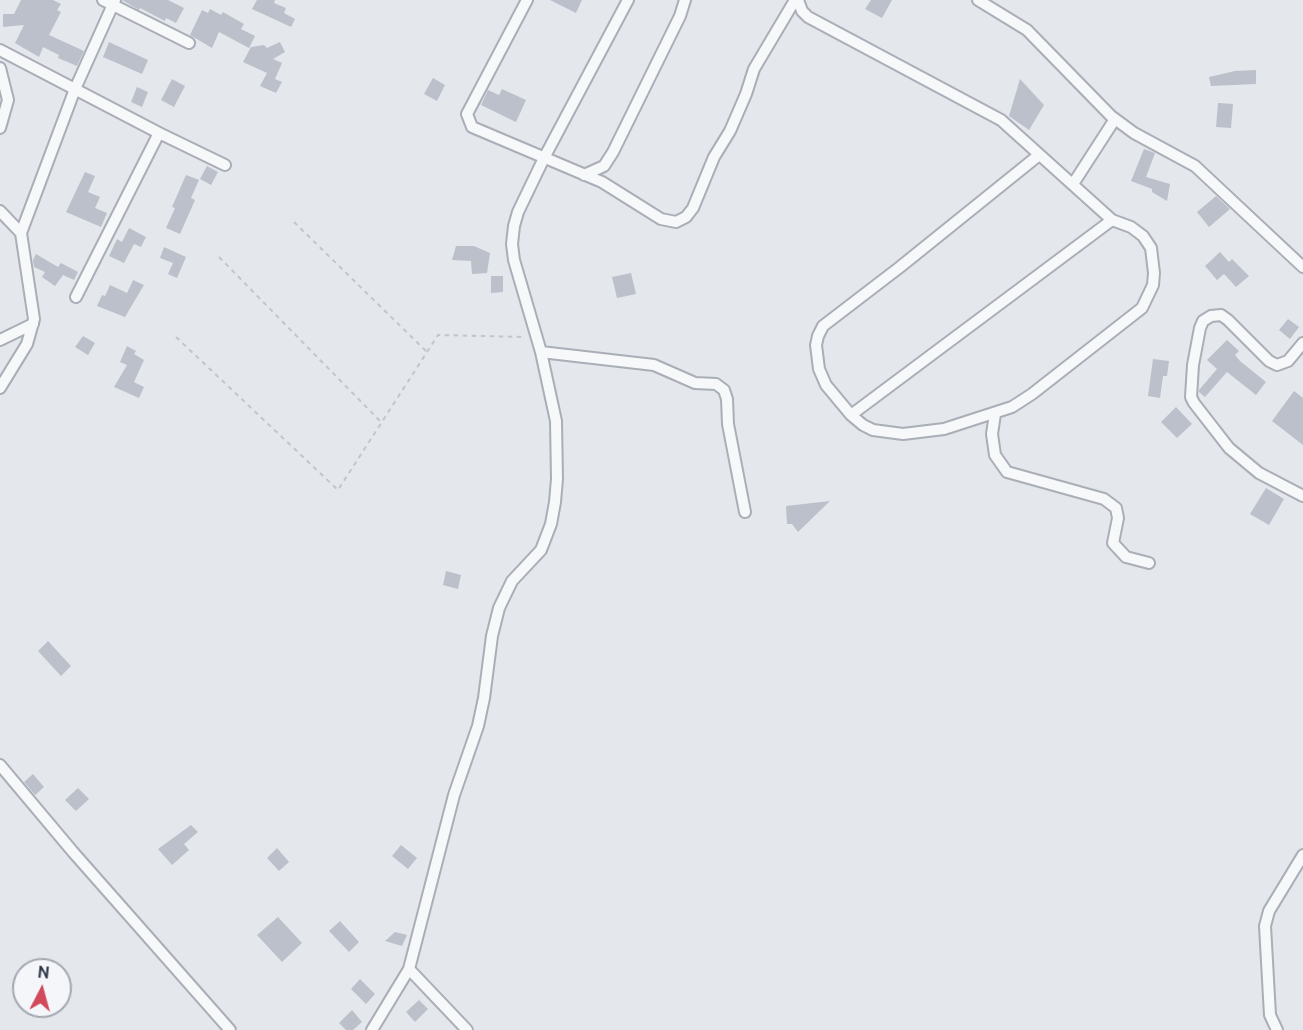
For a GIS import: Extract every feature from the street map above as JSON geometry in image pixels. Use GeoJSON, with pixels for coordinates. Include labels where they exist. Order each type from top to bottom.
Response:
{"type":"FeatureCollection","features":[{"type":"Feature","properties":{"kind":"street"},"geometry":{"type":"LineString","coordinates":[[527,0],[467,114],[472,127],[602,182],[661,219],[676,222],[686,217],[693,208],[714,157],[730,131],[742,104],[754,69],[796,0]]}},
{"type":"Feature","properties":{"kind":"street"},"geometry":{"type":"LineString","coordinates":[[372,1030],[409,969],[454,795],[478,726],[492,636],[499,609],[512,581],[541,550],[551,524],[557,479],[556,432],[541,352],[514,260],[512,244],[518,212],[628,0]]}},
{"type":"Feature","properties":{"kind":"street"},"geometry":{"type":"LineString","coordinates":[[584,175],[604,166],[613,152],[680,16],[685,0]]}},
{"type":"Feature","properties":{"kind":"street"},"geometry":{"type":"LineString","coordinates":[[796,0],[808,16],[981,107],[1001,120],[1073,184],[1112,220],[1131,227],[1143,236],[1151,248],[1153,285],[1142,308],[1012,407],[944,429],[903,434],[873,430],[863,425],[851,415],[826,385],[819,369],[816,345],[823,326],[1040,155]]}},
{"type":"Feature","properties":{"kind":"street"},"geometry":{"type":"LineString","coordinates":[[978,0],[1027,30],[1115,119],[1134,133],[1195,166],[1303,267]]}},
{"type":"Feature","properties":{"kind":"street"},"geometry":{"type":"LineString","coordinates":[[0,388],[27,344],[34,319],[21,232],[111,1],[189,43]]}},
{"type":"Feature","properties":{"kind":"street"},"geometry":{"type":"LineString","coordinates":[[0,50],[225,165]]}},
{"type":"Feature","properties":{"kind":"street"},"geometry":{"type":"LineString","coordinates":[[0,68],[8,100],[0,128]]}},
{"type":"Feature","properties":{"kind":"street"},"geometry":{"type":"LineString","coordinates":[[1073,184],[1115,119]]}},
{"type":"Feature","properties":{"kind":"street"},"geometry":{"type":"LineString","coordinates":[[76,297],[159,133]]}},
{"type":"Feature","properties":{"kind":"street"},"geometry":{"type":"LineString","coordinates":[[0,211],[21,232]]}},
{"type":"Feature","properties":{"kind":"street"},"geometry":{"type":"LineString","coordinates":[[851,415],[1112,220]]}},
{"type":"Feature","properties":{"kind":"street"},"geometry":{"type":"LineString","coordinates":[[0,230],[12,223]]}},
{"type":"Feature","properties":{"kind":"street"},"geometry":{"type":"LineString","coordinates":[[1303,343],[1288,361],[1277,365],[1269,361],[1228,320],[1216,314],[1211,316],[1203,321],[1200,328],[1193,365],[1191,397],[1229,447],[1259,473],[1303,496]]}},
{"type":"Feature","properties":{"kind":"street"},"geometry":{"type":"LineString","coordinates":[[0,340],[33,324]]}},
{"type":"Feature","properties":{"kind":"street"},"geometry":{"type":"LineString","coordinates":[[541,352],[654,365],[695,383],[716,384],[724,390],[727,399],[728,424],[746,512]]}},
{"type":"Feature","properties":{"kind":"street"},"geometry":{"type":"LineString","coordinates":[[995,414],[992,434],[996,455],[1007,472],[1104,499],[1116,508],[1118,518],[1113,543],[1126,557],[1149,563]]}},
{"type":"Feature","properties":{"kind":"street"},"geometry":{"type":"LineString","coordinates":[[0,765],[73,852],[230,1030]]}},
{"type":"Feature","properties":{"kind":"street"},"geometry":{"type":"LineString","coordinates":[[1277,1030],[1270,1015],[1264,926],[1269,911],[1303,855]]}},
{"type":"Feature","properties":{"kind":"street"},"geometry":{"type":"LineString","coordinates":[[409,969],[467,1030]]}},
{"type":"Feature","properties":{"kind":"path"},"geometry":{"type":"LineString","coordinates":[[294,222],[427,352]]}},
{"type":"Feature","properties":{"kind":"path"},"geometry":{"type":"LineString","coordinates":[[219,258],[382,422]]}},
{"type":"Feature","properties":{"kind":"path"},"geometry":{"type":"LineString","coordinates":[[176,337],[338,490],[438,334],[537,337]]}},
{"type":"Feature","properties":{"kind":"building"},"geometry":{"type":"Polygon","coordinates":[[[21,0],[53,0],[61,4],[57,10],[61,12],[49,35],[84,51],[77,66],[58,58],[59,55],[43,47],[39,57],[15,43],[24,25],[3,27],[3,14],[14,14],[21,0]]]}},
{"type":"Feature","properties":{"kind":"building"},"geometry":{"type":"Polygon","coordinates":[[[122,0],[168,0],[184,8],[176,23],[166,18],[165,21],[140,8],[139,10],[122,0]]]}},
{"type":"Feature","properties":{"kind":"building"},"geometry":{"type":"Polygon","coordinates":[[[257,0],[275,0],[274,3],[286,8],[284,13],[295,19],[291,27],[252,9],[257,0]]]}},
{"type":"Feature","properties":{"kind":"building"},"geometry":{"type":"Polygon","coordinates":[[[550,0],[582,0],[576,13],[550,0]]]}},
{"type":"Feature","properties":{"kind":"building"},"geometry":{"type":"Polygon","coordinates":[[[871,0],[892,0],[882,18],[865,9],[871,0]]]}},
{"type":"Feature","properties":{"kind":"building"},"geometry":{"type":"Polygon","coordinates":[[[210,9],[221,15],[223,12],[244,24],[241,29],[255,36],[249,48],[219,32],[212,48],[190,35],[202,10],[208,13],[210,9]]]}},
{"type":"Feature","properties":{"kind":"building"},"geometry":{"type":"Polygon","coordinates":[[[109,42],[148,60],[142,74],[103,57],[109,42]]]}},
{"type":"Feature","properties":{"kind":"building"},"geometry":{"type":"Polygon","coordinates":[[[280,42],[285,52],[273,59],[282,63],[275,79],[282,82],[276,93],[260,86],[267,73],[243,62],[251,47],[264,45],[267,48],[280,42]]]}},
{"type":"Feature","properties":{"kind":"building"},"geometry":{"type":"Polygon","coordinates":[[[1256,70],[1256,84],[1211,86],[1209,77],[1235,71],[1256,70]]]}},
{"type":"Feature","properties":{"kind":"building"},"geometry":{"type":"Polygon","coordinates":[[[433,78],[445,85],[437,101],[424,94],[433,78]]]}},
{"type":"Feature","properties":{"kind":"building"},"geometry":{"type":"Polygon","coordinates":[[[172,79],[185,86],[174,107],[161,100],[172,79]]]}},
{"type":"Feature","properties":{"kind":"building"},"geometry":{"type":"Polygon","coordinates":[[[1020,79],[1044,105],[1029,130],[1009,116],[1020,79]]]}},
{"type":"Feature","properties":{"kind":"building"},"geometry":{"type":"Polygon","coordinates":[[[137,87],[148,92],[142,107],[131,102],[137,87]]]}},
{"type":"Feature","properties":{"kind":"building"},"geometry":{"type":"Polygon","coordinates":[[[502,89],[526,100],[516,122],[481,105],[488,90],[499,95],[502,89]]]}},
{"type":"Feature","properties":{"kind":"building"},"geometry":{"type":"Polygon","coordinates":[[[1218,103],[1233,104],[1231,128],[1216,127],[1218,103]]]}},
{"type":"Feature","properties":{"kind":"building"},"geometry":{"type":"Polygon","coordinates":[[[1144,149],[1155,153],[1146,177],[1170,184],[1167,201],[1152,192],[1152,189],[1131,181],[1144,149]]]}},
{"type":"Feature","properties":{"kind":"building"},"geometry":{"type":"Polygon","coordinates":[[[207,166],[218,172],[211,185],[200,179],[207,166]]]}},
{"type":"Feature","properties":{"kind":"building"},"geometry":{"type":"Polygon","coordinates":[[[85,172],[95,176],[88,192],[100,197],[95,208],[107,213],[101,227],[66,212],[85,172]]]}},
{"type":"Feature","properties":{"kind":"building"},"geometry":{"type":"Polygon","coordinates":[[[186,175],[199,180],[191,198],[195,200],[180,234],[166,228],[175,208],[172,207],[186,175]]]}},
{"type":"Feature","properties":{"kind":"building"},"geometry":{"type":"Polygon","coordinates":[[[1216,196],[1230,209],[1209,227],[1197,212],[1216,196]]]}},
{"type":"Feature","properties":{"kind":"building"},"geometry":{"type":"Polygon","coordinates":[[[129,228],[146,237],[141,247],[134,244],[124,263],[109,256],[117,239],[122,242],[129,228]]]}},
{"type":"Feature","properties":{"kind":"building"},"geometry":{"type":"Polygon","coordinates":[[[456,246],[474,246],[490,253],[487,273],[472,274],[471,261],[452,260],[456,246]]]}},
{"type":"Feature","properties":{"kind":"building"},"geometry":{"type":"Polygon","coordinates":[[[164,247],[186,257],[177,278],[168,274],[173,263],[160,258],[164,247]]]}},
{"type":"Feature","properties":{"kind":"building"},"geometry":{"type":"Polygon","coordinates":[[[1220,252],[1229,262],[1232,259],[1249,276],[1236,287],[1224,274],[1217,280],[1205,266],[1220,252]]]}},
{"type":"Feature","properties":{"kind":"building"},"geometry":{"type":"Polygon","coordinates":[[[36,254],[58,267],[61,263],[78,272],[74,280],[63,275],[55,286],[42,277],[45,272],[34,267],[33,260],[36,254]]]}},
{"type":"Feature","properties":{"kind":"building"},"geometry":{"type":"Polygon","coordinates":[[[631,273],[636,294],[617,298],[612,277],[631,273]]]}},
{"type":"Feature","properties":{"kind":"building"},"geometry":{"type":"Polygon","coordinates":[[[491,276],[503,276],[503,292],[491,293],[491,276]]]}},
{"type":"Feature","properties":{"kind":"building"},"geometry":{"type":"Polygon","coordinates":[[[133,280],[144,285],[125,317],[97,306],[110,285],[127,293],[133,280]]]}},
{"type":"Feature","properties":{"kind":"building"},"geometry":{"type":"Polygon","coordinates":[[[1288,319],[1299,327],[1290,339],[1279,330],[1288,319]]]}},
{"type":"Feature","properties":{"kind":"building"},"geometry":{"type":"Polygon","coordinates":[[[83,336],[95,343],[88,355],[75,347],[83,336]]]}},
{"type":"Feature","properties":{"kind":"building"},"geometry":{"type":"Polygon","coordinates":[[[1227,340],[1239,351],[1235,355],[1240,361],[1266,382],[1256,395],[1227,372],[1205,397],[1199,392],[1217,369],[1207,360],[1227,340]]]}},
{"type":"Feature","properties":{"kind":"building"},"geometry":{"type":"Polygon","coordinates":[[[127,346],[136,351],[134,354],[144,360],[134,382],[144,387],[139,398],[114,387],[127,365],[120,362],[127,346]]]}},
{"type":"Feature","properties":{"kind":"building"},"geometry":{"type":"Polygon","coordinates":[[[1153,359],[1169,361],[1167,376],[1163,376],[1160,398],[1148,396],[1153,359]]]}},
{"type":"Feature","properties":{"kind":"building"},"geometry":{"type":"Polygon","coordinates":[[[1294,391],[1303,398],[1303,445],[1272,421],[1294,391]]]}},
{"type":"Feature","properties":{"kind":"building"},"geometry":{"type":"Polygon","coordinates":[[[1176,407],[1192,424],[1177,438],[1161,422],[1176,407]]]}},
{"type":"Feature","properties":{"kind":"building"},"geometry":{"type":"Polygon","coordinates":[[[1266,488],[1284,499],[1269,525],[1250,514],[1266,488]]]}},
{"type":"Feature","properties":{"kind":"building"},"geometry":{"type":"Polygon","coordinates":[[[830,501],[798,532],[792,524],[787,524],[786,506],[830,501]]]}},
{"type":"Feature","properties":{"kind":"building"},"geometry":{"type":"Polygon","coordinates":[[[446,571],[461,575],[458,589],[443,585],[446,571]]]}},
{"type":"Feature","properties":{"kind":"building"},"geometry":{"type":"Polygon","coordinates":[[[48,641],[71,666],[61,676],[38,651],[48,641]]]}},
{"type":"Feature","properties":{"kind":"building"},"geometry":{"type":"Polygon","coordinates":[[[33,774],[44,787],[35,795],[24,782],[33,774]]]}},
{"type":"Feature","properties":{"kind":"building"},"geometry":{"type":"Polygon","coordinates":[[[78,788],[89,799],[76,811],[65,800],[78,788]]]}},
{"type":"Feature","properties":{"kind":"building"},"geometry":{"type":"Polygon","coordinates":[[[191,825],[198,832],[184,844],[189,850],[172,865],[158,849],[191,825]]]}},
{"type":"Feature","properties":{"kind":"building"},"geometry":{"type":"Polygon","coordinates":[[[401,845],[417,858],[408,869],[392,856],[401,845]]]}},
{"type":"Feature","properties":{"kind":"building"},"geometry":{"type":"Polygon","coordinates":[[[277,848],[289,862],[279,871],[267,858],[277,848]]]}},
{"type":"Feature","properties":{"kind":"building"},"geometry":{"type":"Polygon","coordinates":[[[278,917],[302,943],[282,962],[257,935],[278,917]]]}},
{"type":"Feature","properties":{"kind":"building"},"geometry":{"type":"Polygon","coordinates":[[[340,921],[359,942],[349,952],[329,931],[340,921]]]}},
{"type":"Feature","properties":{"kind":"building"},"geometry":{"type":"Polygon","coordinates":[[[395,932],[407,935],[402,946],[385,941],[395,932]]]}},
{"type":"Feature","properties":{"kind":"building"},"geometry":{"type":"Polygon","coordinates":[[[360,979],[375,994],[366,1004],[351,989],[360,979]]]}},
{"type":"Feature","properties":{"kind":"building"},"geometry":{"type":"Polygon","coordinates":[[[419,1000],[428,1009],[415,1022],[406,1012],[419,1000]]]}},
{"type":"Feature","properties":{"kind":"building"},"geometry":{"type":"Polygon","coordinates":[[[352,1010],[362,1022],[353,1030],[346,1030],[339,1023],[352,1010]]]}}]}
